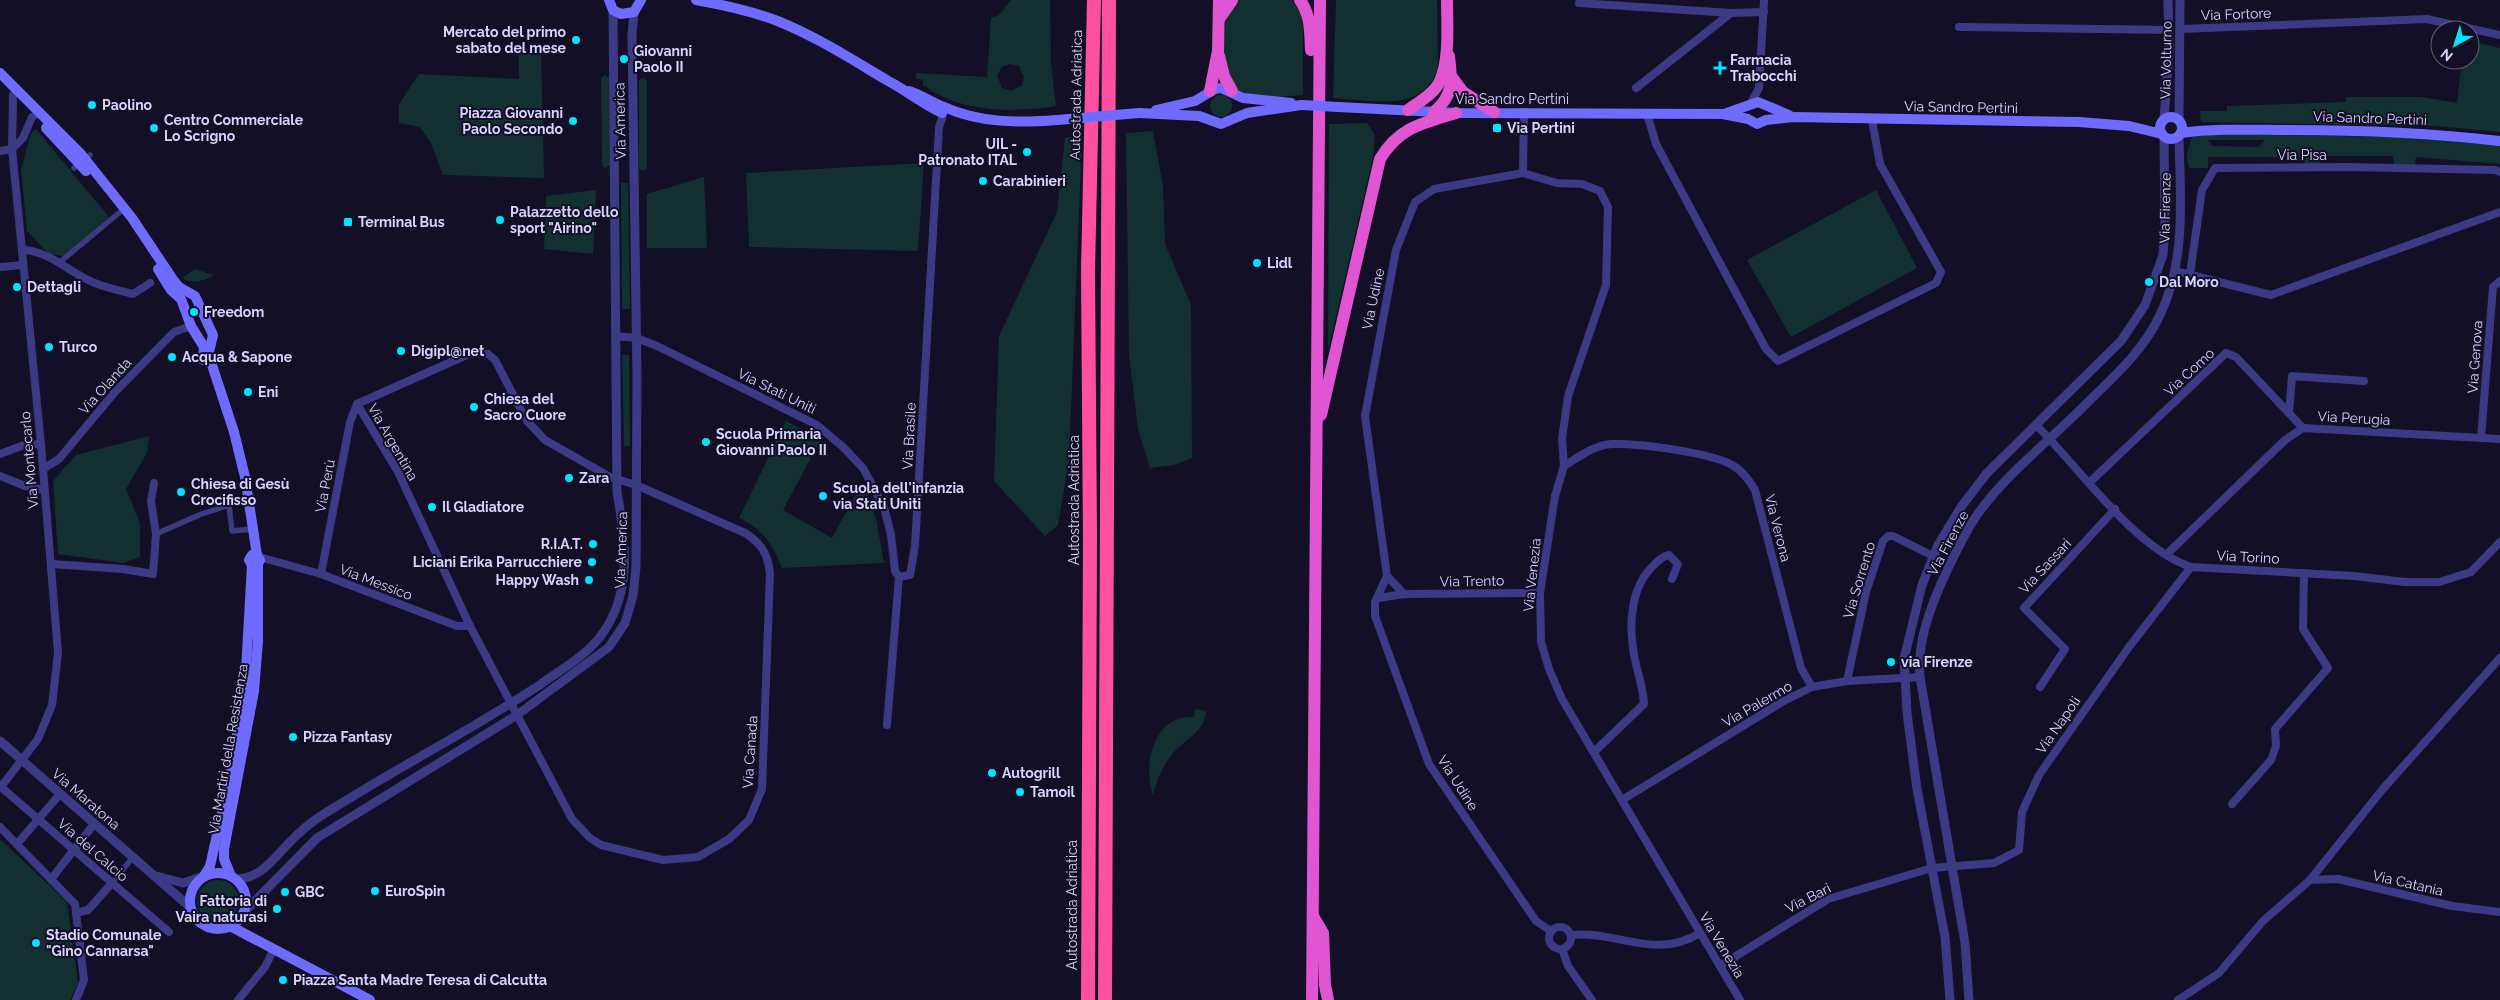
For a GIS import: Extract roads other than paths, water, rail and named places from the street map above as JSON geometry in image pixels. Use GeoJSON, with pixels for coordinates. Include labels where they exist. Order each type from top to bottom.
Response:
{"type":"FeatureCollection","features":[{"type":"Feature","properties":{"kind":"highway","name":"Autostrada Adriatica"},"geometry":{"type":"LineString","coordinates":[[1088,1000],[1090,559],[1088,270],[1094,0]]}},
{"type":"Feature","properties":{"kind":"highway"},"geometry":{"type":"LineString","coordinates":[[1105,1000],[1109,0]]}},
{"type":"Feature","properties":{"kind":"highway"},"geometry":{"type":"LineString","coordinates":[[1208,93],[1218,51],[1219,0]]}},
{"type":"Feature","properties":{"kind":"highway"},"geometry":{"type":"LineString","coordinates":[[1219,18],[1232,0]]}},
{"type":"Feature","properties":{"kind":"highway"},"geometry":{"type":"LineString","coordinates":[[1300,0],[1307,10],[1310,22],[1311,57],[1319,71]]}},
{"type":"Feature","properties":{"kind":"highway"},"geometry":{"type":"LineString","coordinates":[[1311,997],[1320,0]]}},
{"type":"Feature","properties":{"kind":"highway"},"geometry":{"type":"LineString","coordinates":[[1319,27],[1326,0]]}},
{"type":"Feature","properties":{"kind":"highway"},"geometry":{"type":"LineString","coordinates":[[1408,110],[1432,92],[1439,82],[1446,42],[1447,0]]}},
{"type":"Feature","properties":{"kind":"highway"},"geometry":{"type":"LineString","coordinates":[[1434,112],[1445,102],[1449,94],[1452,76],[1446,42]]}},
{"type":"Feature","properties":{"kind":"highway"},"geometry":{"type":"LineString","coordinates":[[1218,51],[1224,76],[1234,93]]}},
{"type":"Feature","properties":{"kind":"highway"},"geometry":{"type":"LineString","coordinates":[[1452,76],[1463,92],[1494,112]]}},
{"type":"Feature","properties":{"kind":"highway"},"geometry":{"type":"LineString","coordinates":[[1315,442],[1380,159],[1389,143],[1404,131],[1456,113]]}},
{"type":"Feature","properties":{"kind":"highway"},"geometry":{"type":"LineString","coordinates":[[1313,916],[1323,933],[1325,985],[1328,1000]]}},
{"type":"Feature","properties":{"kind":"main road"},"geometry":{"type":"LineString","coordinates":[[611,5],[621,14],[634,12],[641,0]]}},
{"type":"Feature","properties":{"kind":"main road"},"geometry":{"type":"LineString","coordinates":[[696,0],[751,12],[780,22],[834,49],[904,89],[920,103],[946,113]]}},
{"type":"Feature","properties":{"kind":"main road","name":"Via Martiri della Resistenza"},"geometry":{"type":"LineString","coordinates":[[2,76],[13,95],[82,161],[136,231],[171,290],[185,296],[195,296],[213,335],[203,360],[224,416],[242,479],[256,559],[258,641],[254,691],[224,849],[224,859],[233,877],[245,894],[243,913]]}},
{"type":"Feature","properties":{"kind":"main road","name":"Via Martiri della Resistenza"},"geometry":{"type":"LineString","coordinates":[[2,76],[82,161],[132,218],[185,296],[191,326],[208,346]]}},
{"type":"Feature","properties":{"kind":"main road","name":"Via Sandro Pertini"},"geometry":{"type":"LineString","coordinates":[[946,113],[999,121],[1029,122],[1057,120],[1141,112],[1195,101],[1221,88],[1255,100],[1301,105],[1456,113],[1723,114],[1748,119],[1757,124],[1766,120],[1793,117],[1872,120],[2079,122],[2129,126],[2171,139],[2180,135],[2209,130],[2356,130],[2454,135],[2500,140]]}},
{"type":"Feature","properties":{"kind":"main road"},"geometry":{"type":"LineString","coordinates":[[1208,93],[1203,106],[1206,117],[1210,121]]}},
{"type":"Feature","properties":{"kind":"main road"},"geometry":{"type":"LineString","coordinates":[[1234,93],[1239,106],[1236,116]]}},
{"type":"Feature","properties":{"kind":"main road","name":"Via Sandro Pertini"},"geometry":{"type":"LineString","coordinates":[[1723,114],[1758,102],[1793,117]]}},
{"type":"Feature","properties":{"kind":"main road","name":"Via Sandro Pertini"},"geometry":{"type":"LineString","coordinates":[[1141,112],[1199,116],[1221,124],[1227,123],[1236,116],[1301,105]]}},
{"type":"Feature","properties":{"kind":"main road"},"geometry":{"type":"LineString","coordinates":[[1748,119],[1746,115],[1750,105]]}},
{"type":"Feature","properties":{"kind":"main road"},"geometry":{"type":"LineString","coordinates":[[1765,106],[1768,116],[1766,120]]}},
{"type":"Feature","properties":{"kind":"main road","name":"Via Sandro Pertini"},"geometry":{"type":"LineString","coordinates":[[2129,126],[2163,120],[2172,116],[2180,121],[2209,130]]}},
{"type":"Feature","properties":{"kind":"main road"},"geometry":{"type":"LineString","coordinates":[[2163,120],[2160,128],[2163,135]]}},
{"type":"Feature","properties":{"kind":"main road"},"geometry":{"type":"LineString","coordinates":[[2180,121],[2180,135]]}},
{"type":"Feature","properties":{"kind":"main road","name":"Via Martiri della Resistenza"},"geometry":{"type":"LineString","coordinates":[[191,908],[190,897],[193,888],[210,866],[228,786],[245,688],[256,559]]}},
{"type":"Feature","properties":{"kind":"main road"},"geometry":{"type":"LineString","coordinates":[[204,876],[221,873],[233,877]]}},
{"type":"Feature","properties":{"kind":"main road"},"geometry":{"type":"LineString","coordinates":[[191,908],[197,920],[205,926],[219,929],[230,926],[243,913],[249,929],[260,941]]}},
{"type":"Feature","properties":{"kind":"main road"},"geometry":{"type":"LineString","coordinates":[[230,926],[370,1000]]}},
{"type":"Feature","properties":{"kind":"street"},"geometry":{"type":"LineString","coordinates":[[1764,0],[1759,88],[1765,106]]}},
{"type":"Feature","properties":{"kind":"street","name":"Via Volturno"},"geometry":{"type":"LineString","coordinates":[[2163,120],[2168,0]]}},
{"type":"Feature","properties":{"kind":"street","name":"Via Volturno"},"geometry":{"type":"LineString","coordinates":[[2180,0],[2180,121]]}},
{"type":"Feature","properties":{"kind":"street"},"geometry":{"type":"LineString","coordinates":[[1579,3],[1731,12],[1764,12]]}},
{"type":"Feature","properties":{"kind":"street","name":"Via America"},"geometry":{"type":"LineString","coordinates":[[233,877],[252,877],[263,870],[297,834],[324,815],[511,704],[583,655],[600,636],[614,614],[625,570],[625,537],[617,480],[615,68],[611,5]]}},
{"type":"Feature","properties":{"kind":"street","name":"Via America"},"geometry":{"type":"LineString","coordinates":[[243,913],[317,838],[516,715],[609,647],[625,623],[634,587],[636,485],[637,338],[632,35],[634,12]]}},
{"type":"Feature","properties":{"kind":"street"},"geometry":{"type":"LineString","coordinates":[[1636,88],[1731,12]]}},
{"type":"Feature","properties":{"kind":"street","name":"Via Fortore"},"geometry":{"type":"LineString","coordinates":[[2181,29],[2427,19],[2500,35]]}},
{"type":"Feature","properties":{"kind":"street"},"geometry":{"type":"LineString","coordinates":[[1959,27],[2168,30]]}},
{"type":"Feature","properties":{"kind":"street","name":"Via America"},"geometry":{"type":"LineString","coordinates":[[615,68],[633,66]]}},
{"type":"Feature","properties":{"kind":"street"},"geometry":{"type":"LineString","coordinates":[[1750,105],[1759,88]]}},
{"type":"Feature","properties":{"kind":"street","name":"Via Montecarlo"},"geometry":{"type":"LineString","coordinates":[[1,788],[38,739],[52,705],[58,653],[41,444],[12,149],[13,95]]}},
{"type":"Feature","properties":{"kind":"street"},"geometry":{"type":"LineString","coordinates":[[1523,174],[1524,112]]}},
{"type":"Feature","properties":{"kind":"street","name":"Via Brasile"},"geometry":{"type":"LineString","coordinates":[[899,577],[910,575],[915,546],[940,138],[946,113]]}},
{"type":"Feature","properties":{"kind":"street"},"geometry":{"type":"LineString","coordinates":[[1647,114],[1656,144],[1697,224],[1766,349],[1778,361],[1936,283],[1941,272],[1880,164],[1872,120]]}},
{"type":"Feature","properties":{"kind":"street"},"geometry":{"type":"LineString","coordinates":[[0,151],[12,149],[23,138],[34,116]]}},
{"type":"Feature","properties":{"kind":"street","name":"Via Firenze"},"geometry":{"type":"LineString","coordinates":[[1950,1000],[1945,937],[1917,789],[1905,677],[1904,659],[1908,640],[1922,585],[1933,556],[1961,507],[1987,473],[2121,341],[2145,305],[2163,255],[2165,228],[2163,135]]}},
{"type":"Feature","properties":{"kind":"street","name":"Via Firenze"},"geometry":{"type":"LineString","coordinates":[[1969,1000],[1965,943],[1949,866],[1920,677],[1919,666],[1924,629],[1954,554],[1977,515],[2004,485],[2137,353],[2160,316],[2174,280],[2180,238],[2180,135]]}},
{"type":"Feature","properties":{"kind":"street","name":"Via Pisa"},"geometry":{"type":"LineString","coordinates":[[2190,274],[2202,190],[2215,168],[2348,167],[2496,170],[2500,172]]}},
{"type":"Feature","properties":{"kind":"street","name":"Via Venezia"},"geometry":{"type":"LineString","coordinates":[[1523,174],[1557,183],[1582,184],[1600,191],[1608,207],[1606,285],[1568,396],[1562,439],[1564,466],[1555,496],[1540,593],[1540,627],[1549,669],[1562,699],[1740,1000]]}},
{"type":"Feature","properties":{"kind":"street","name":"Via Udine"},"geometry":{"type":"LineString","coordinates":[[1523,174],[1434,189],[1416,202],[1396,250],[1364,416],[1387,576],[1374,608],[1375,616],[1429,764],[1536,921],[1551,931]]}},
{"type":"Feature","properties":{"kind":"street","name":"Via America"},"geometry":{"type":"LineString","coordinates":[[616,176],[634,176]]}},
{"type":"Feature","properties":{"kind":"street"},"geometry":{"type":"LineString","coordinates":[[60,262],[120,212]]}},
{"type":"Feature","properties":{"kind":"street"},"geometry":{"type":"LineString","coordinates":[[2175,270],[2271,295],[2500,212]]}},
{"type":"Feature","properties":{"kind":"street"},"geometry":{"type":"LineString","coordinates":[[22,250],[35,250],[60,262],[88,281],[133,294],[150,283]]}},
{"type":"Feature","properties":{"kind":"street"},"geometry":{"type":"LineString","coordinates":[[0,267],[23,265]]}},
{"type":"Feature","properties":{"kind":"street","name":"Via Genova"},"geometry":{"type":"LineString","coordinates":[[2481,438],[2493,287],[2500,282]]}},
{"type":"Feature","properties":{"kind":"street","name":"Via Olanda"},"geometry":{"type":"LineString","coordinates":[[43,469],[58,459],[115,392],[171,336],[191,326]]}},
{"type":"Feature","properties":{"kind":"street","name":"Via Stati Uniti"},"geometry":{"type":"LineString","coordinates":[[615,336],[637,338],[682,358],[817,425],[843,447],[863,468],[884,507],[891,535],[895,571],[899,577]]}},
{"type":"Feature","properties":{"kind":"street","name":"Via Como"},"geometry":{"type":"LineString","coordinates":[[2090,482],[2226,353],[2236,357],[2303,428]]}},
{"type":"Feature","properties":{"kind":"street","name":"Via Argentina"},"geometry":{"type":"LineString","coordinates":[[516,715],[470,626],[398,472],[357,404],[469,354],[488,354],[495,360],[527,421],[536,432],[553,445],[617,480],[626,482]]}},
{"type":"Feature","properties":{"kind":"street"},"geometry":{"type":"LineString","coordinates":[[2289,413],[2292,376],[2364,381]]}},
{"type":"Feature","properties":{"kind":"street","name":"Via Perù"},"geometry":{"type":"LineString","coordinates":[[321,574],[350,422],[357,404]]}},
{"type":"Feature","properties":{"kind":"street","name":"Via Torino"},"geometry":{"type":"LineString","coordinates":[[2036,424],[2134,530],[2178,562],[2191,566],[2406,582],[2439,582],[2471,572],[2500,542]]}},
{"type":"Feature","properties":{"kind":"street","name":"Via Perugia"},"geometry":{"type":"LineString","coordinates":[[2167,554],[2285,440],[2303,428],[2500,439]]}},
{"type":"Feature","properties":{"kind":"street"},"geometry":{"type":"LineString","coordinates":[[0,454],[24,445],[41,444]]}},
{"type":"Feature","properties":{"kind":"street","name":"Via Verona"},"geometry":{"type":"LineString","coordinates":[[1564,466],[1594,448],[1612,444],[1699,454],[1727,462],[1743,472],[1755,490],[1798,659],[1812,687]]}},
{"type":"Feature","properties":{"kind":"street"},"geometry":{"type":"LineString","coordinates":[[0,476],[25,486],[44,490]]}},
{"type":"Feature","properties":{"kind":"street","name":"Via Canada"},"geometry":{"type":"LineString","coordinates":[[516,715],[572,820],[590,838],[601,845],[663,860],[698,857],[730,839],[748,820],[756,808],[762,789],[770,573],[768,559],[756,540],[745,533],[626,482]]}},
{"type":"Feature","properties":{"kind":"street"},"geometry":{"type":"LineString","coordinates":[[51,564],[123,569],[153,574],[156,534],[151,501],[154,483]]}},
{"type":"Feature","properties":{"kind":"street"},"geometry":{"type":"LineString","coordinates":[[156,534],[199,515],[229,505],[232,530],[250,528]]}},
{"type":"Feature","properties":{"kind":"street","name":"Via Sassari"},"geometry":{"type":"LineString","coordinates":[[2040,688],[2065,649],[2024,608],[2115,509]]}},
{"type":"Feature","properties":{"kind":"street","name":"Via Sorrento"},"geometry":{"type":"LineString","coordinates":[[1847,681],[1866,592],[1883,541],[1888,536],[1893,536],[1933,556]]}},
{"type":"Feature","properties":{"kind":"street"},"geometry":{"type":"LineString","coordinates":[[1594,752],[1644,704],[1644,687],[1633,648],[1632,606],[1641,578],[1664,555],[1670,555],[1678,564],[1672,579]]}},
{"type":"Feature","properties":{"kind":"street","name":"Via Messico"},"geometry":{"type":"LineString","coordinates":[[256,559],[273,560],[321,574],[457,626],[470,626]]}},
{"type":"Feature","properties":{"kind":"street","name":"Via Napoli"},"geometry":{"type":"LineString","coordinates":[[1949,866],[1994,863],[2019,850],[2022,812],[2039,775],[2129,647],[2191,566]]}},
{"type":"Feature","properties":{"kind":"street"},"geometry":{"type":"LineString","coordinates":[[2232,804],[2271,760],[2276,746],[2275,729],[2328,668],[2303,629],[2304,573]]}},
{"type":"Feature","properties":{"kind":"street"},"geometry":{"type":"LineString","coordinates":[[1387,576],[1404,594]]}},
{"type":"Feature","properties":{"kind":"street"},"geometry":{"type":"LineString","coordinates":[[887,725],[896,591],[899,577]]}},
{"type":"Feature","properties":{"kind":"street","name":"Via Trento"},"geometry":{"type":"LineString","coordinates":[[1404,594],[1540,593]]}},
{"type":"Feature","properties":{"kind":"street"},"geometry":{"type":"LineString","coordinates":[[1378,598],[1404,594]]}},
{"type":"Feature","properties":{"kind":"street"},"geometry":{"type":"LineString","coordinates":[[2178,1000],[2219,973],[2263,921],[2310,880],[2382,790],[2500,658]]}},
{"type":"Feature","properties":{"kind":"street","name":"Via Palermo"},"geometry":{"type":"LineString","coordinates":[[1622,800],[1782,702],[1812,687],[1847,681],[1920,677]]}},
{"type":"Feature","properties":{"kind":"street","name":"Via Maratona"},"geometry":{"type":"LineString","coordinates":[[0,741],[191,908]]}},
{"type":"Feature","properties":{"kind":"street","name":"Via del Calcio"},"geometry":{"type":"LineString","coordinates":[[1,788],[169,932]]}},
{"type":"Feature","properties":{"kind":"street"},"geometry":{"type":"LineString","coordinates":[[17,844],[60,794]]}},
{"type":"Feature","properties":{"kind":"street"},"geometry":{"type":"LineString","coordinates":[[324,815],[333,828]]}},
{"type":"Feature","properties":{"kind":"street"},"geometry":{"type":"LineString","coordinates":[[52,878],[94,824]]}},
{"type":"Feature","properties":{"kind":"street"},"geometry":{"type":"LineString","coordinates":[[0,827],[52,878],[75,904],[84,980],[76,1000]]}},
{"type":"Feature","properties":{"kind":"street"},"geometry":{"type":"LineString","coordinates":[[76,913],[88,910],[133,857]]}},
{"type":"Feature","properties":{"kind":"street","name":"Via Bari"},"geometry":{"type":"LineString","coordinates":[[1720,966],[1828,899],[1932,868],[1949,866]]}},
{"type":"Feature","properties":{"kind":"street","name":"Via Maratona"},"geometry":{"type":"LineString","coordinates":[[156,876],[183,883],[204,876]]}},
{"type":"Feature","properties":{"kind":"street","name":"Via Catania"},"geometry":{"type":"LineString","coordinates":[[2310,880],[2338,879],[2452,906],[2500,912]]}},
{"type":"Feature","properties":{"kind":"street","name":"Via Udine"},"geometry":{"type":"LineString","coordinates":[[1551,931],[1557,927],[1564,928],[1571,935],[1664,946],[1681,942],[1700,933]]}},
{"type":"Feature","properties":{"kind":"street","name":"Via Udine"},"geometry":{"type":"LineString","coordinates":[[1551,931],[1550,942],[1555,948],[1562,949],[1568,966],[1592,1000]]}},
{"type":"Feature","properties":{"kind":"street"},"geometry":{"type":"LineString","coordinates":[[1562,949],[1570,944],[1571,935]]}},
{"type":"Feature","properties":{"kind":"street"},"geometry":{"type":"LineString","coordinates":[[238,1000],[265,967],[274,949]]}},
{"type":"Feature","properties":{"kind":"place","name":"Mercato del primo sabato del mese"},"geometry":{"type":"Point","coordinates":[576,40]}},
{"type":"Feature","properties":{"kind":"place","name":"Giovanni Paolo II"},"geometry":{"type":"Point","coordinates":[624,59]}},
{"type":"Feature","properties":{"kind":"place","name":"Farmacia Trabocchi"},"geometry":{"type":"Point","coordinates":[1720,68]}},
{"type":"Feature","properties":{"kind":"place","name":"Paolino"},"geometry":{"type":"Point","coordinates":[92,105]}},
{"type":"Feature","properties":{"kind":"place","name":"Piazza Giovanni Paolo Secondo"},"geometry":{"type":"Point","coordinates":[573,121]}},
{"type":"Feature","properties":{"kind":"place","name":"Centro Commerciale Lo Scrigno"},"geometry":{"type":"Point","coordinates":[154,128]}},
{"type":"Feature","properties":{"kind":"place","name":"Via Pertini"},"geometry":{"type":"Point","coordinates":[1497,128]}},
{"type":"Feature","properties":{"kind":"place","name":"UIL - Patronato ITAL"},"geometry":{"type":"Point","coordinates":[1027,152]}},
{"type":"Feature","properties":{"kind":"place","name":"Carabinieri"},"geometry":{"type":"Point","coordinates":[983,181]}},
{"type":"Feature","properties":{"kind":"place","name":"Palazzetto dello sport \"Airino\""},"geometry":{"type":"Point","coordinates":[500,220]}},
{"type":"Feature","properties":{"kind":"place","name":"Terminal Bus"},"geometry":{"type":"Point","coordinates":[348,222]}},
{"type":"Feature","properties":{"kind":"place","name":"Lidl"},"geometry":{"type":"Point","coordinates":[1257,263]}},
{"type":"Feature","properties":{"kind":"place","name":"Dal Moro"},"geometry":{"type":"Point","coordinates":[2149,282]}},
{"type":"Feature","properties":{"kind":"place","name":"Dettagli"},"geometry":{"type":"Point","coordinates":[17,287]}},
{"type":"Feature","properties":{"kind":"place","name":"Freedom"},"geometry":{"type":"Point","coordinates":[194,312]}},
{"type":"Feature","properties":{"kind":"place","name":"Turco"},"geometry":{"type":"Point","coordinates":[49,347]}},
{"type":"Feature","properties":{"kind":"place","name":"Digipl@net"},"geometry":{"type":"Point","coordinates":[401,351]}},
{"type":"Feature","properties":{"kind":"place","name":"Acqua & Sapone"},"geometry":{"type":"Point","coordinates":[172,357]}},
{"type":"Feature","properties":{"kind":"place","name":"Eni"},"geometry":{"type":"Point","coordinates":[248,392]}},
{"type":"Feature","properties":{"kind":"place","name":"Chiesa del Sacro Cuore"},"geometry":{"type":"Point","coordinates":[474,407]}},
{"type":"Feature","properties":{"kind":"place","name":"Scuola Primaria Giovanni Paolo II"},"geometry":{"type":"Point","coordinates":[706,442]}},
{"type":"Feature","properties":{"kind":"place","name":"Zara"},"geometry":{"type":"Point","coordinates":[569,478]}},
{"type":"Feature","properties":{"kind":"place","name":"Chiesa di Gesù Crocifisso"},"geometry":{"type":"Point","coordinates":[181,492]}},
{"type":"Feature","properties":{"kind":"place","name":"Scuola dell'infanzia via Stati Uniti"},"geometry":{"type":"Point","coordinates":[823,496]}},
{"type":"Feature","properties":{"kind":"place","name":"Il Gladiatore"},"geometry":{"type":"Point","coordinates":[432,507]}},
{"type":"Feature","properties":{"kind":"place","name":"R.I.A.T."},"geometry":{"type":"Point","coordinates":[593,544]}},
{"type":"Feature","properties":{"kind":"place","name":"Liciani Erika Parrucchiere"},"geometry":{"type":"Point","coordinates":[592,562]}},
{"type":"Feature","properties":{"kind":"place","name":"Happy Wash"},"geometry":{"type":"Point","coordinates":[589,580]}},
{"type":"Feature","properties":{"kind":"place","name":"via Firenze"},"geometry":{"type":"Point","coordinates":[1891,662]}},
{"type":"Feature","properties":{"kind":"place","name":"Pizza Fantasy"},"geometry":{"type":"Point","coordinates":[293,737]}},
{"type":"Feature","properties":{"kind":"place","name":"Autogrill"},"geometry":{"type":"Point","coordinates":[992,773]}},
{"type":"Feature","properties":{"kind":"place","name":"Tamoil"},"geometry":{"type":"Point","coordinates":[1020,792]}},
{"type":"Feature","properties":{"kind":"place","name":"EuroSpin"},"geometry":{"type":"Point","coordinates":[375,891]}},
{"type":"Feature","properties":{"kind":"place","name":"GBC"},"geometry":{"type":"Point","coordinates":[285,892]}},
{"type":"Feature","properties":{"kind":"place","name":"Fattoria di Vaira naturasi"},"geometry":{"type":"Point","coordinates":[277,909]}},
{"type":"Feature","properties":{"kind":"place","name":"Stadio Comunale \"Gino Cannarsa\""},"geometry":{"type":"Point","coordinates":[36,943]}},
{"type":"Feature","properties":{"kind":"place","name":"Piazza Santa Madre Teresa di Calcutta"},"geometry":{"type":"Point","coordinates":[283,980]}}]}
